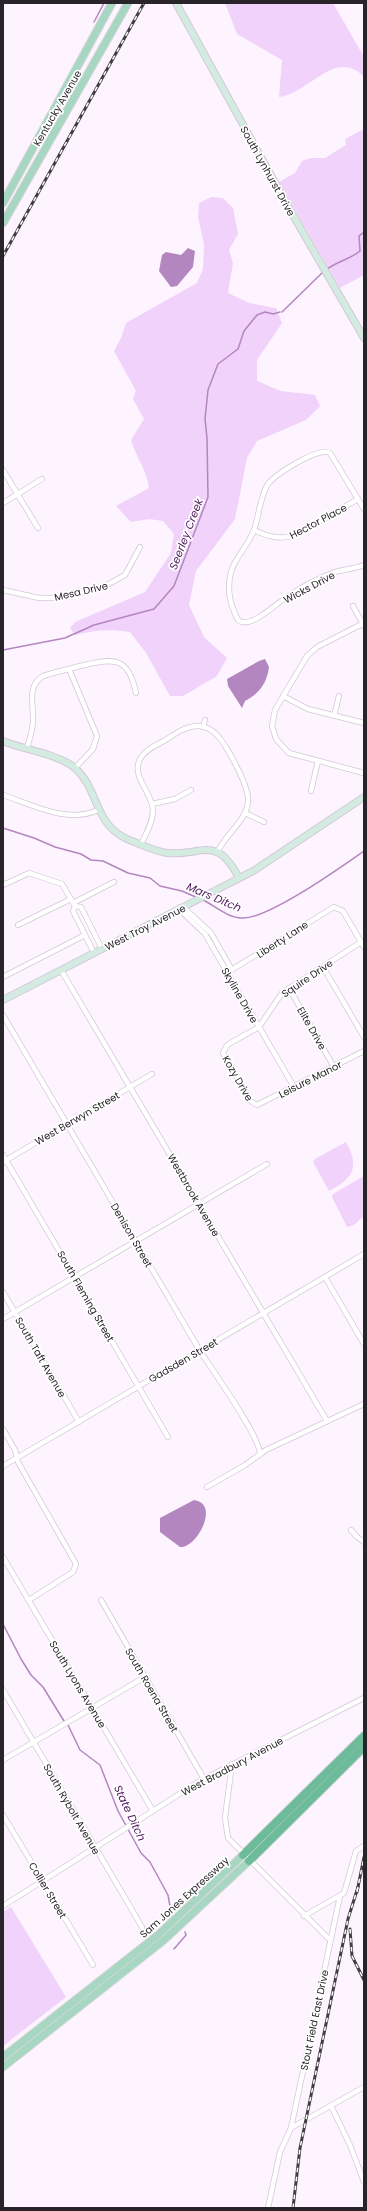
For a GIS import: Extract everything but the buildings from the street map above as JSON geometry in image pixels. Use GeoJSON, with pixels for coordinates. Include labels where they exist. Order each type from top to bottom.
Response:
{"type":"FeatureCollection","features":[{"type":"Feature","properties":{"kind":"highway","name":"Sam Jones Expressway"},"geometry":{"type":"LineString","coordinates":[[246,1858],[364,1736]]}},
{"type":"Feature","properties":{"kind":"highway","name":"Sam Jones Expressway"},"geometry":{"type":"LineString","coordinates":[[246,1858],[364,1747]]}},
{"type":"Feature","properties":{"kind":"main road","name":"Kentucky Avenue"},"geometry":{"type":"LineString","coordinates":[[3,203],[112,3]]}},
{"type":"Feature","properties":{"kind":"main road","name":"Kentucky Avenue"},"geometry":{"type":"LineString","coordinates":[[3,223],[128,3]]}},
{"type":"Feature","properties":{"kind":"main road","name":"Sam Jones Expressway"},"geometry":{"type":"LineString","coordinates":[[3,2057],[132,1957],[246,1858]]}},
{"type":"Feature","properties":{"kind":"main road","name":"Sam Jones Expressway"},"geometry":{"type":"LineString","coordinates":[[3,2067],[164,1940],[246,1858]]}},
{"type":"Feature","properties":{"kind":"street","name":"South Lynhurst Drive"},"geometry":{"type":"LineString","coordinates":[[176,3],[322,267],[364,338]]}},
{"type":"Feature","properties":{"kind":"street"},"geometry":{"type":"LineString","coordinates":[[254,530],[265,489],[270,482],[278,474],[321,451],[330,453],[364,509]]}},
{"type":"Feature","properties":{"kind":"street"},"geometry":{"type":"LineString","coordinates":[[3,470],[38,528]]}},
{"type":"Feature","properties":{"kind":"street"},"geometry":{"type":"LineString","coordinates":[[3,503],[42,480]]}},
{"type":"Feature","properties":{"kind":"street","name":"Hector Place"},"geometry":{"type":"LineString","coordinates":[[254,530],[276,538],[286,538],[296,535],[358,499]]}},
{"type":"Feature","properties":{"kind":"street","name":"Wicks Drive"},"geometry":{"type":"LineString","coordinates":[[254,530],[232,569],[229,596],[237,618],[241,622],[247,623],[267,612],[292,593],[335,572],[364,565]]}},
{"type":"Feature","properties":{"kind":"street","name":"Mesa Drive"},"geometry":{"type":"LineString","coordinates":[[3,590],[39,598],[55,598],[106,586],[125,575],[140,548]]}},
{"type":"Feature","properties":{"kind":"street"},"geometry":{"type":"LineString","coordinates":[[353,606],[364,624],[309,653],[283,696],[273,716],[272,726],[276,739],[289,753],[364,773]]}},
{"type":"Feature","properties":{"kind":"street"},"geometry":{"type":"LineString","coordinates":[[26,749],[32,728],[31,695],[34,685],[43,676],[104,660],[116,661],[128,671],[136,693]]}},
{"type":"Feature","properties":{"kind":"street"},"geometry":{"type":"LineString","coordinates":[[69,669],[76,689],[95,726],[97,736],[93,749],[75,768]]}},
{"type":"Feature","properties":{"kind":"street"},"geometry":{"type":"LineString","coordinates":[[283,696],[308,709],[364,723]]}},
{"type":"Feature","properties":{"kind":"street"},"geometry":{"type":"LineString","coordinates":[[334,716],[339,696]]}},
{"type":"Feature","properties":{"kind":"street"},"geometry":{"type":"LineString","coordinates":[[204,727],[205,720]]}},
{"type":"Feature","properties":{"kind":"street"},"geometry":{"type":"LineString","coordinates":[[141,844],[152,818],[152,804],[138,773],[139,763],[142,756],[187,728],[204,727],[218,736],[247,788],[248,802],[245,813],[224,839],[217,853]]}},
{"type":"Feature","properties":{"kind":"street"},"geometry":{"type":"LineString","coordinates":[[3,741],[65,762],[75,768],[86,782],[98,810],[106,822],[116,832],[141,844],[166,853],[202,849],[217,853],[230,862],[239,878]]}},
{"type":"Feature","properties":{"kind":"street"},"geometry":{"type":"LineString","coordinates":[[311,792],[318,761]]}},
{"type":"Feature","properties":{"kind":"street"},"geometry":{"type":"LineString","coordinates":[[152,804],[175,799],[191,790]]}},
{"type":"Feature","properties":{"kind":"street"},"geometry":{"type":"LineString","coordinates":[[3,795],[68,816],[86,814],[98,810]]}},
{"type":"Feature","properties":{"kind":"street","name":"West Troy Avenue"},"geometry":{"type":"LineString","coordinates":[[3,1000],[274,859],[364,797]]}},
{"type":"Feature","properties":{"kind":"street"},"geometry":{"type":"LineString","coordinates":[[245,813],[264,822]]}},
{"type":"Feature","properties":{"kind":"street"},"geometry":{"type":"LineString","coordinates":[[3,885],[29,872],[62,884],[73,903],[73,911],[94,952]]}},
{"type":"Feature","properties":{"kind":"street"},"geometry":{"type":"LineString","coordinates":[[18,925],[73,903],[114,882]]}},
{"type":"Feature","properties":{"kind":"street"},"geometry":{"type":"LineString","coordinates":[[73,903],[81,907],[102,949]]}},
{"type":"Feature","properties":{"kind":"street","name":"Liberty Lane"},"geometry":{"type":"LineString","coordinates":[[230,971],[330,908],[337,907],[343,912],[361,942]]}},
{"type":"Feature","properties":{"kind":"street","name":"Skyline Drive"},"geometry":{"type":"LineString","coordinates":[[181,908],[204,934],[230,971],[259,1027],[294,1088]]}},
{"type":"Feature","properties":{"kind":"street"},"geometry":{"type":"LineString","coordinates":[[3,977],[85,935]]}},
{"type":"Feature","properties":{"kind":"street"},"geometry":{"type":"LineString","coordinates":[[361,942],[364,947]]}},
{"type":"Feature","properties":{"kind":"street","name":"Squire Drive"},"geometry":{"type":"LineString","coordinates":[[223,1050],[227,1045],[259,1027],[279,995],[361,942]]}},
{"type":"Feature","properties":{"kind":"street"},"geometry":{"type":"LineString","coordinates":[[323,967],[364,1037]]}},
{"type":"Feature","properties":{"kind":"street","name":"Westbrook Avenue"},"geometry":{"type":"LineString","coordinates":[[61,970],[327,1421]]}},
{"type":"Feature","properties":{"kind":"street","name":"Elite Drive"},"geometry":{"type":"LineString","coordinates":[[289,988],[334,1067]]}},
{"type":"Feature","properties":{"kind":"street","name":"Denison Street"},"geometry":{"type":"LineString","coordinates":[[3,1015],[200,1350],[235,1403],[261,1450],[260,1455]]}},
{"type":"Feature","properties":{"kind":"street","name":"Kozy Drive"},"geometry":{"type":"LineString","coordinates":[[223,1050],[228,1063],[250,1101],[255,1104]]}},
{"type":"Feature","properties":{"kind":"street","name":"Leisure Manor"},"geometry":{"type":"LineString","coordinates":[[255,1104],[261,1104],[294,1088],[364,1051]]}},
{"type":"Feature","properties":{"kind":"street","name":"West Berwyn Street"},"geometry":{"type":"LineString","coordinates":[[5,1161],[152,1074]]}},
{"type":"Feature","properties":{"kind":"street","name":"South Fleming Street"},"geometry":{"type":"LineString","coordinates":[[3,1155],[5,1161],[75,1277],[168,1437]]}},
{"type":"Feature","properties":{"kind":"street"},"geometry":{"type":"LineString","coordinates":[[3,1319],[267,1164]]}},
{"type":"Feature","properties":{"kind":"street","name":"Gadsden Street"},"geometry":{"type":"LineString","coordinates":[[3,1466],[364,1254]]}},
{"type":"Feature","properties":{"kind":"street"},"geometry":{"type":"LineString","coordinates":[[325,1277],[364,1344]]}},
{"type":"Feature","properties":{"kind":"street","name":"South Taft Avenue"},"geometry":{"type":"LineString","coordinates":[[3,1292],[79,1422]]}},
{"type":"Feature","properties":{"kind":"street"},"geometry":{"type":"LineString","coordinates":[[207,1487],[260,1455],[364,1404]]}},
{"type":"Feature","properties":{"kind":"street"},"geometry":{"type":"LineString","coordinates":[[3,1429],[15,1450],[17,1458],[74,1560],[76,1568],[69,1575],[29,1600]]}},
{"type":"Feature","properties":{"kind":"street"},"geometry":{"type":"LineString","coordinates":[[351,1530],[357,1538],[364,1542]]}},
{"type":"Feature","properties":{"kind":"street","name":"South Lyons Avenue"},"geometry":{"type":"LineString","coordinates":[[3,1557],[154,1811]]}},
{"type":"Feature","properties":{"kind":"street","name":"South Roena Street"},"geometry":{"type":"LineString","coordinates":[[101,1600],[204,1779]]}},
{"type":"Feature","properties":{"kind":"street"},"geometry":{"type":"LineString","coordinates":[[3,1760],[144,1677]]}},
{"type":"Feature","properties":{"kind":"street","name":"South Rybolt Avenue"},"geometry":{"type":"LineString","coordinates":[[3,1690],[142,1927]]}},
{"type":"Feature","properties":{"kind":"street","name":"West Bradbury Avenue"},"geometry":{"type":"LineString","coordinates":[[3,1906],[204,1779],[364,1698]]}},
{"type":"Feature","properties":{"kind":"street"},"geometry":{"type":"LineString","coordinates":[[232,1764],[226,1810],[226,1832],[230,1841],[304,1916],[330,1940]]}},
{"type":"Feature","properties":{"kind":"street","name":"Collier Street"},"geometry":{"type":"LineString","coordinates":[[3,1815],[93,1965]]}},
{"type":"Feature","properties":{"kind":"street","name":"Stout Field East Drive"},"geometry":{"type":"LineString","coordinates":[[268,2208],[280,2152],[291,2128],[340,1896],[347,1887],[356,1851],[364,1846]]}},
{"type":"Feature","properties":{"kind":"street"},"geometry":{"type":"LineString","coordinates":[[304,1916],[340,1896]]}},
{"type":"Feature","properties":{"kind":"street"},"geometry":{"type":"LineString","coordinates":[[291,2128],[364,2086]]}},
{"type":"Feature","properties":{"kind":"street"},"geometry":{"type":"LineString","coordinates":[[331,2106],[350,2145],[364,2182]]}},
{"type":"Feature","properties":{"kind":"shaded area"},"geometry":{"type":"Polygon","coordinates":[[[225,3],[333,3],[364,57],[364,77],[353,69],[343,67],[332,69],[290,94],[279,97],[282,60],[237,34],[225,3]]]}},
{"type":"Feature","properties":{"kind":"shaded area"},"geometry":{"type":"Polygon","coordinates":[[[364,129],[364,275],[340,288],[279,182],[295,173],[302,161],[311,158],[325,158],[346,145],[345,139],[364,129]]]}},
{"type":"Feature","properties":{"kind":"shaded area"},"geometry":{"type":"Polygon","coordinates":[[[211,197],[223,198],[233,208],[238,234],[229,250],[233,263],[228,293],[249,303],[276,308],[282,323],[257,360],[257,381],[281,391],[315,395],[320,406],[306,420],[257,441],[247,458],[235,519],[196,571],[189,605],[204,637],[227,658],[217,676],[183,696],[170,696],[146,653],[130,632],[102,630],[75,635],[70,628],[75,622],[145,592],[171,553],[174,534],[163,521],[149,519],[131,522],[116,506],[149,488],[146,476],[131,440],[144,419],[133,399],[136,391],[114,351],[121,338],[126,323],[197,283],[203,269],[204,244],[198,217],[199,203],[211,197]]]}},
{"type":"Feature","properties":{"kind":"shaded area"},"geometry":{"type":"Polygon","coordinates":[[[188,248],[195,251],[193,267],[177,286],[171,287],[159,271],[162,255],[166,252],[181,255],[188,248]]]}},
{"type":"Feature","properties":{"kind":"shaded area"},"geometry":{"type":"Polygon","coordinates":[[[265,659],[269,667],[264,683],[254,695],[245,701],[242,708],[228,686],[227,679],[265,659]]]}},
{"type":"Feature","properties":{"kind":"shaded area"},"geometry":{"type":"Polygon","coordinates":[[[346,1142],[353,1159],[352,1171],[344,1182],[329,1191],[313,1162],[315,1159],[346,1142]]]}},
{"type":"Feature","properties":{"kind":"shaded area"},"geometry":{"type":"Polygon","coordinates":[[[364,1176],[364,1216],[354,1225],[347,1227],[332,1197],[333,1194],[364,1176]]]}},
{"type":"Feature","properties":{"kind":"shaded area"},"geometry":{"type":"Polygon","coordinates":[[[194,1500],[202,1503],[205,1509],[206,1517],[199,1534],[193,1541],[186,1546],[180,1547],[160,1532],[160,1518],[194,1500]]]}},
{"type":"Feature","properties":{"kind":"shaded area"},"geometry":{"type":"Polygon","coordinates":[[[11,1907],[66,1997],[3,2046],[3,1912],[11,1907]]]}},
{"type":"Feature","properties":{"kind":"waterway"},"geometry":{"type":"LineString","coordinates":[[94,22],[104,3]]}},
{"type":"Feature","properties":{"kind":"waterway","name":"Seerley Creek"},"geometry":{"type":"LineString","coordinates":[[326,270],[334,264],[360,251],[359,236],[364,232]]}},
{"type":"Feature","properties":{"kind":"waterway","name":"Seerley Creek"},"geometry":{"type":"LineString","coordinates":[[282,312],[323,272]]}},
{"type":"Feature","properties":{"kind":"waterway","name":"Seerley Creek"},"geometry":{"type":"LineString","coordinates":[[3,650],[65,638],[94,625],[154,609],[174,586],[208,497],[207,438],[205,419],[208,390],[218,364],[238,349],[244,331],[257,315],[265,312],[273,314],[280,312]]}},
{"type":"Feature","properties":{"kind":"waterway","name":"Mars Ditch"},"geometry":{"type":"LineString","coordinates":[[3,828],[34,838],[55,847],[81,854],[91,860],[103,861],[128,873],[150,878],[160,886],[182,891],[198,898]]}},
{"type":"Feature","properties":{"kind":"waterway","name":"Mars Ditch"},"geometry":{"type":"LineString","coordinates":[[203,900],[232,916],[242,918],[253,916],[268,911],[286,902],[364,851]]}},
{"type":"Feature","properties":{"kind":"waterway","name":"State Ditch"},"geometry":{"type":"LineString","coordinates":[[3,1624],[31,1675],[43,1687],[64,1721]]}},
{"type":"Feature","properties":{"kind":"waterway","name":"State Ditch"},"geometry":{"type":"LineString","coordinates":[[68,1725],[80,1750],[100,1765],[118,1811],[141,1853],[150,1862],[168,1895],[171,1912]]}},
{"type":"Feature","properties":{"kind":"waterway","name":"State Ditch"},"geometry":{"type":"LineString","coordinates":[[174,1949],[186,1935],[185,1932]]}},
{"type":"Feature","properties":{"kind":"railway"},"geometry":{"type":"LineString","coordinates":[[3,256],[144,3]]}},
{"type":"Feature","properties":{"kind":"railway"},"geometry":{"type":"LineString","coordinates":[[357,1892],[364,1857]]}},
{"type":"Feature","properties":{"kind":"railway"},"geometry":{"type":"LineString","coordinates":[[293,2208],[300,2148],[348,1919],[358,1887]]}},
{"type":"Feature","properties":{"kind":"railway"},"geometry":{"type":"LineString","coordinates":[[350,1929],[352,1956],[364,1980]]}}]}
